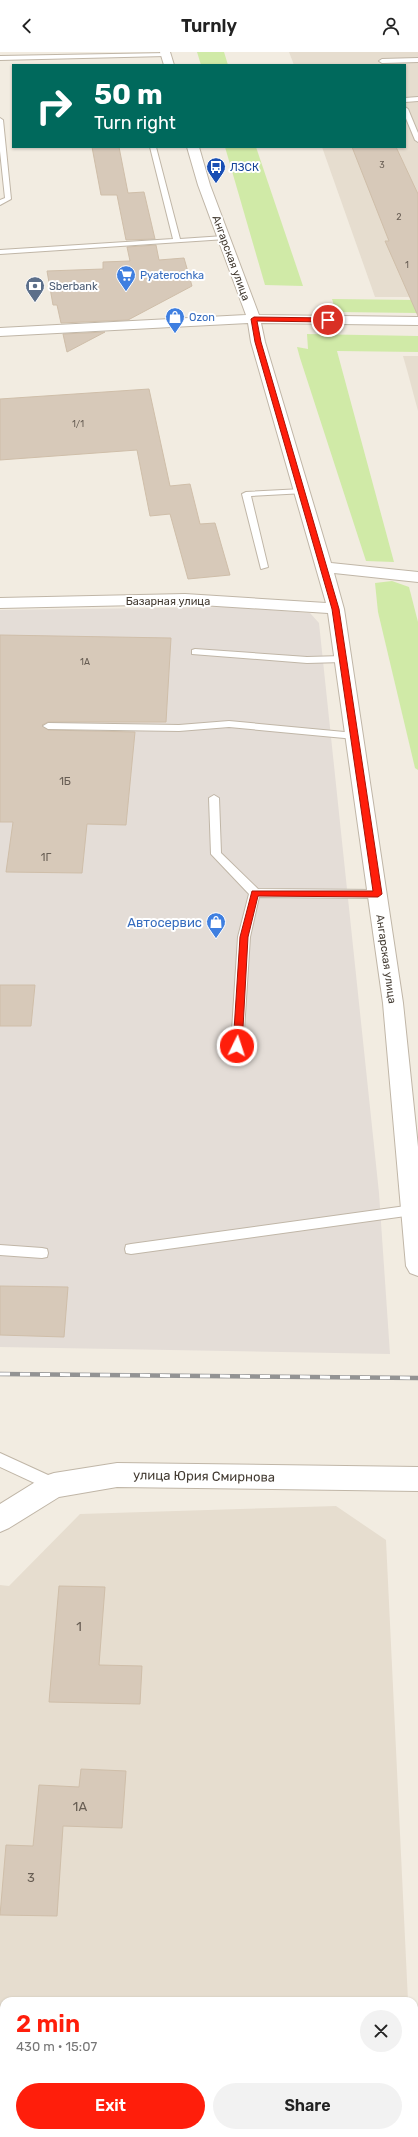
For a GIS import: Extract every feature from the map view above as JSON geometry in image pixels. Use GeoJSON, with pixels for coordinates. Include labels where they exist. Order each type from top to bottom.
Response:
{"type":"FeatureCollection","features":[{"type":"Feature","properties":{"kind":"street"},"geometry":{"type":"LineString","coordinates":[[165,53],[169,64]]}},
{"type":"Feature","properties":{"kind":"street","name":"Ангарская улица"},"geometry":{"type":"LineString","coordinates":[[193,148],[204,186],[254,319],[258,342],[336,609],[393,1003],[414,1210],[418,1266]]}},
{"type":"Feature","properties":{"kind":"street"},"geometry":{"type":"LineString","coordinates":[[0,332],[254,319],[418,321]]}},
{"type":"Feature","properties":{"kind":"street"},"geometry":{"type":"LineString","coordinates":[[324,567],[418,577]]}},
{"type":"Feature","properties":{"kind":"street","name":"Базарная улица"},"geometry":{"type":"LineString","coordinates":[[0,603],[185,599],[336,609]]}},
{"type":"Feature","properties":{"kind":"street","name":"улица Юрия Смирнова"},"geometry":{"type":"LineString","coordinates":[[0,1519],[54,1485],[117,1475],[418,1479]]}},
{"type":"Feature","properties":{"kind":"lane"},"geometry":{"type":"LineString","coordinates":[[0,58],[129,56],[165,53]]}},
{"type":"Feature","properties":{"kind":"lane"},"geometry":{"type":"LineString","coordinates":[[382,61],[418,60]]}},
{"type":"Feature","properties":{"kind":"lane"},"geometry":{"type":"LineString","coordinates":[[406,100],[418,100]]}},
{"type":"Feature","properties":{"kind":"lane"},"geometry":{"type":"LineString","coordinates":[[406,111],[418,140]]}},
{"type":"Feature","properties":{"kind":"lane"},"geometry":{"type":"LineString","coordinates":[[0,120],[2,163],[8,199],[0,203]]}},
{"type":"Feature","properties":{"kind":"lane"},"geometry":{"type":"LineString","coordinates":[[153,148],[177,242]]}},
{"type":"Feature","properties":{"kind":"lane"},"geometry":{"type":"LineString","coordinates":[[0,252],[224,238]]}},
{"type":"Feature","properties":{"kind":"lane"},"geometry":{"type":"LineString","coordinates":[[264,567],[246,494],[302,491]]}},
{"type":"Feature","properties":{"kind":"lane"},"geometry":{"type":"LineString","coordinates":[[195,652],[306,660],[343,659]]}},
{"type":"Feature","properties":{"kind":"lane"},"geometry":{"type":"LineString","coordinates":[[48,726],[179,728],[229,724],[355,736]]}},
{"type":"Feature","properties":{"kind":"lane"},"geometry":{"type":"LineString","coordinates":[[214,798],[216,854],[255,893],[378,894]]}},
{"type":"Feature","properties":{"kind":"lane"},"geometry":{"type":"LineString","coordinates":[[237,1046],[244,937],[255,893]]}},
{"type":"Feature","properties":{"kind":"lane"},"geometry":{"type":"LineString","coordinates":[[131,1248],[414,1210]]}},
{"type":"Feature","properties":{"kind":"lane"},"geometry":{"type":"LineString","coordinates":[[0,1250],[42,1253]]}},
{"type":"Feature","properties":{"kind":"lane"},"geometry":{"type":"LineString","coordinates":[[0,1460],[54,1485]]}},
{"type":"Feature","properties":{"kind":"shaded area"},"geometry":{"type":"Polygon","coordinates":[[[289,52],[418,52],[418,297],[375,297],[322,148],[406,148],[406,64],[294,64],[289,52]]]}},
{"type":"Feature","properties":{"kind":"shaded area"},"geometry":{"type":"Polygon","coordinates":[[[403,356],[418,356],[418,411],[407,370],[403,356]]]}},
{"type":"Feature","properties":{"kind":"shaded area"},"geometry":{"type":"Polygon","coordinates":[[[231,607],[310,613],[319,623],[379,1193],[390,1354],[0,1347],[0,610],[231,607]]]}},
{"type":"Feature","properties":{"kind":"shaded area"},"geometry":{"type":"Polygon","coordinates":[[[336,1506],[386,1540],[408,1997],[0,1997],[0,1585],[9,1586],[80,1514],[336,1506]]]}},
{"type":"Feature","properties":{"kind":"green space"},"geometry":{"type":"Polygon","coordinates":[[[197,52],[224,52],[228,64],[201,64],[197,52]]]}},
{"type":"Feature","properties":{"kind":"green space"},"geometry":{"type":"Polygon","coordinates":[[[225,148],[256,148],[303,286],[265,285],[225,148]]]}},
{"type":"Feature","properties":{"kind":"green space"},"geometry":{"type":"Polygon","coordinates":[[[332,299],[418,300],[418,313],[336,312],[332,299]]]}},
{"type":"Feature","properties":{"kind":"green space"},"geometry":{"type":"Polygon","coordinates":[[[307,334],[418,336],[418,352],[337,351],[394,562],[366,561],[297,347],[308,349],[307,334]]]}},
{"type":"Feature","properties":{"kind":"green space"},"geometry":{"type":"Polygon","coordinates":[[[392,581],[409,587],[418,622],[418,770],[415,768],[378,612],[375,583],[392,581]]]}},
{"type":"Feature","properties":{"kind":"building"},"geometry":{"type":"Polygon","coordinates":[[[92,148],[119,148],[128,193],[144,192],[155,239],[126,240],[117,195],[101,195],[92,148]]]}},
{"type":"Feature","properties":{"kind":"building"},"geometry":{"type":"Polygon","coordinates":[[[352,148],[396,148],[418,194],[418,316],[385,241],[389,241],[352,148]]]}},
{"type":"Feature","properties":{"kind":"building"},"geometry":{"type":"Polygon","coordinates":[[[156,245],[159,260],[184,258],[192,286],[128,320],[61,323],[57,305],[53,305],[47,271],[103,269],[103,262],[130,261],[127,247],[156,245]]]}},
{"type":"Feature","properties":{"kind":"building"},"geometry":{"type":"Polygon","coordinates":[[[105,332],[67,352],[63,334],[105,332]]]}},
{"type":"Feature","properties":{"kind":"building"},"geometry":{"type":"Polygon","coordinates":[[[149,389],[170,486],[190,484],[200,524],[215,523],[230,575],[188,579],[170,514],[150,516],[137,450],[0,460],[0,399],[149,389]]]}},
{"type":"Feature","properties":{"kind":"building"},"geometry":{"type":"Polygon","coordinates":[[[0,635],[171,638],[166,722],[48,722],[42,725],[48,730],[135,732],[126,825],[87,824],[82,873],[6,872],[13,822],[0,822],[0,635]]]}},
{"type":"Feature","properties":{"kind":"building"},"geometry":{"type":"Polygon","coordinates":[[[0,985],[35,985],[31,1026],[0,1026],[0,985]]]}},
{"type":"Feature","properties":{"kind":"building"},"geometry":{"type":"Polygon","coordinates":[[[0,1286],[68,1287],[64,1337],[0,1335],[0,1286]]]}},
{"type":"Feature","properties":{"kind":"building"},"geometry":{"type":"Polygon","coordinates":[[[59,1586],[105,1587],[99,1665],[142,1666],[140,1704],[49,1702],[59,1586]]]}},
{"type":"Feature","properties":{"kind":"building"},"geometry":{"type":"Polygon","coordinates":[[[81,1769],[126,1771],[122,1828],[63,1826],[57,1916],[0,1915],[6,1845],[33,1846],[39,1785],[79,1787],[81,1769]]]}},
{"type":"Feature","properties":{"kind":"railway"},"geometry":{"type":"LineString","coordinates":[[0,1374],[418,1378]]}},
{"type":"Feature","properties":{"kind":"place","name":"ЛЗСК"},"geometry":{"type":"Point","coordinates":[216,184]}},
{"type":"Feature","properties":{"kind":"place","name":"Pyaterochka"},"geometry":{"type":"Point","coordinates":[126,292]}},
{"type":"Feature","properties":{"kind":"place","name":"Sberbank"},"geometry":{"type":"Point","coordinates":[35,303]}},
{"type":"Feature","properties":{"kind":"place","name":"Ozon"},"geometry":{"type":"Point","coordinates":[175,334]}},
{"type":"Feature","properties":{"kind":"place","name":"Автосервис"},"geometry":{"type":"Point","coordinates":[216,939]}},
{"type":"Feature","properties":{"kind":"route"},"geometry":{"type":"LineString","coordinates":[[237,1046],[244,937],[255,893],[378,894],[336,609],[258,342],[254,319],[328,320]]}}]}
